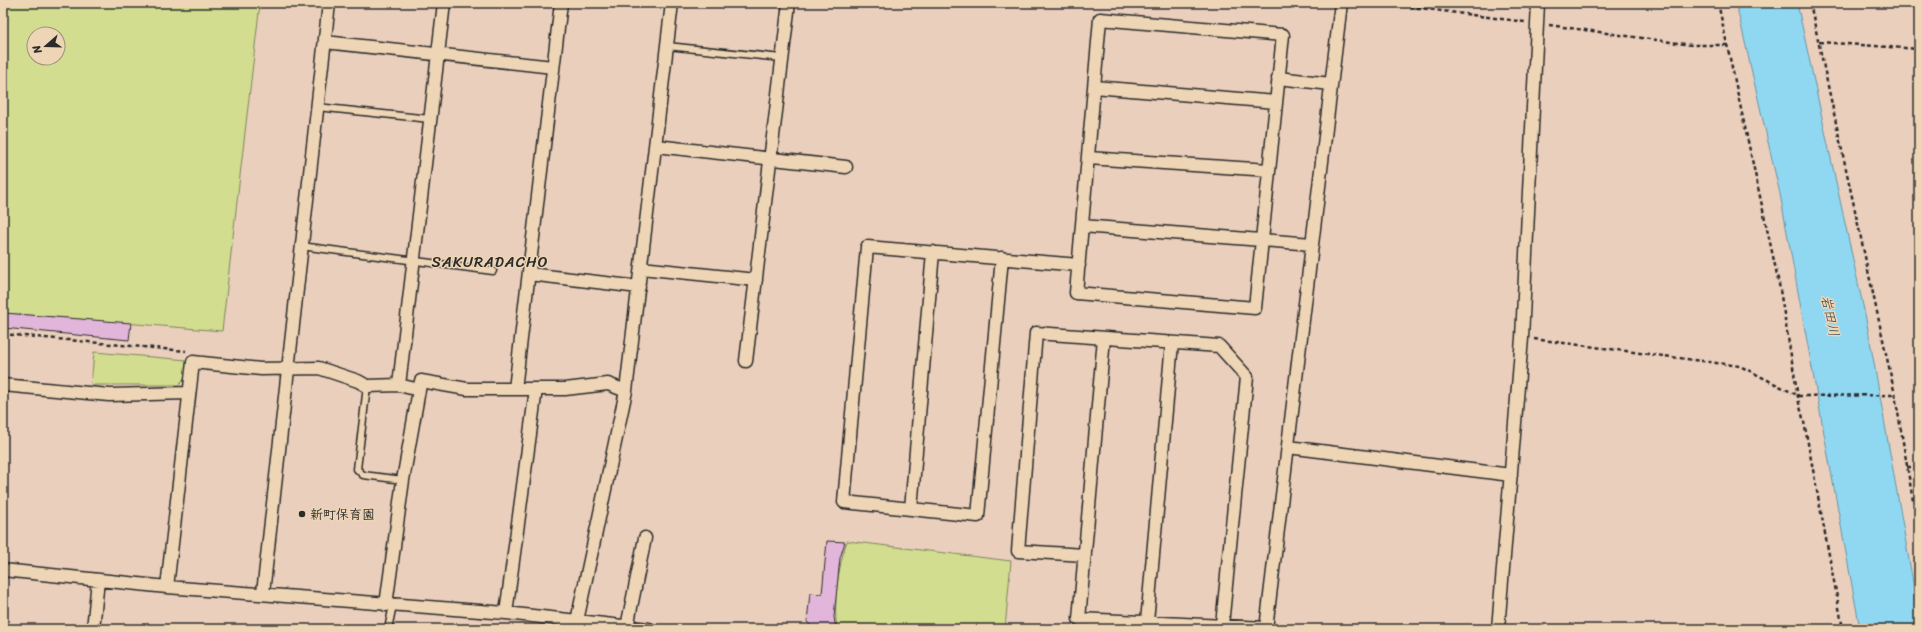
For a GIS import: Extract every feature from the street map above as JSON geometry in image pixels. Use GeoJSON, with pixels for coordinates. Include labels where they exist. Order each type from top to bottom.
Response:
{"type":"FeatureCollection","features":[{"type":"Feature","properties":{"kind":"street"},"geometry":{"type":"LineString","coordinates":[[264,593],[290,370],[301,246],[329,3]]}},
{"type":"Feature","properties":{"kind":"street"},"geometry":{"type":"LineString","coordinates":[[399,385],[444,3]]}},
{"type":"Feature","properties":{"kind":"street"},"geometry":{"type":"LineString","coordinates":[[515,389],[560,3]]}},
{"type":"Feature","properties":{"kind":"street"},"geometry":{"type":"LineString","coordinates":[[577,625],[626,391],[672,3]]}},
{"type":"Feature","properties":{"kind":"street"},"geometry":{"type":"LineString","coordinates":[[746,361],[789,3]]}},
{"type":"Feature","properties":{"kind":"street"},"geometry":{"type":"LineString","coordinates":[[1104,338],[1079,619],[1266,628],[1341,3]]}},
{"type":"Feature","properties":{"kind":"street"},"geometry":{"type":"LineString","coordinates":[[1498,629],[1522,338],[1538,3]]}},
{"type":"Feature","properties":{"kind":"street"},"geometry":{"type":"LineString","coordinates":[[1100,19],[1283,35],[1278,78],[1255,308],[1076,293],[1100,19]]}},
{"type":"Feature","properties":{"kind":"street"},"geometry":{"type":"LineString","coordinates":[[325,42],[553,67]]}},
{"type":"Feature","properties":{"kind":"street"},"geometry":{"type":"LineString","coordinates":[[1278,78],[1331,84]]}},
{"type":"Feature","properties":{"kind":"street"},"geometry":{"type":"LineString","coordinates":[[1094,87],[1276,102]]}},
{"type":"Feature","properties":{"kind":"street"},"geometry":{"type":"LineString","coordinates":[[656,146],[846,167]]}},
{"type":"Feature","properties":{"kind":"street"},"geometry":{"type":"LineString","coordinates":[[1088,158],[1269,170]]}},
{"type":"Feature","properties":{"kind":"street"},"geometry":{"type":"LineString","coordinates":[[1082,226],[1312,244]]}},
{"type":"Feature","properties":{"kind":"street"},"geometry":{"type":"LineString","coordinates":[[1002,258],[978,516],[844,502],[867,247],[933,252],[1002,258],[1079,265]]}},
{"type":"Feature","properties":{"kind":"street"},"geometry":{"type":"LineString","coordinates":[[911,509],[933,252]]}},
{"type":"Feature","properties":{"kind":"street"},"geometry":{"type":"LineString","coordinates":[[641,268],[756,280]]}},
{"type":"Feature","properties":{"kind":"street"},"geometry":{"type":"LineString","coordinates":[[529,274],[638,287]]}},
{"type":"Feature","properties":{"kind":"street"},"geometry":{"type":"LineString","coordinates":[[1085,555],[1018,551],[1036,332],[1218,346],[1247,377],[1222,625]]}},
{"type":"Feature","properties":{"kind":"street"},"geometry":{"type":"LineString","coordinates":[[1147,622],[1172,343]]}},
{"type":"Feature","properties":{"kind":"street"},"geometry":{"type":"LineString","coordinates":[[167,587],[193,362],[290,370],[319,368],[358,380],[367,386],[399,385],[419,390]]}},
{"type":"Feature","properties":{"kind":"street"},"geometry":{"type":"LineString","coordinates":[[389,605],[403,480],[421,381],[467,389],[565,389],[608,384],[626,391]]}},
{"type":"Feature","properties":{"kind":"street"},"geometry":{"type":"LineString","coordinates":[[3,385],[109,395],[189,393]]}},
{"type":"Feature","properties":{"kind":"street"},"geometry":{"type":"LineString","coordinates":[[506,613],[536,389]]}},
{"type":"Feature","properties":{"kind":"street"},"geometry":{"type":"LineString","coordinates":[[1288,447],[1511,475]]}},
{"type":"Feature","properties":{"kind":"street"},"geometry":{"type":"LineString","coordinates":[[627,627],[644,538]]}},
{"type":"Feature","properties":{"kind":"street"},"geometry":{"type":"LineString","coordinates":[[3,570],[167,587],[264,593],[416,607],[420,605],[506,613],[577,625],[649,629]]}},
{"type":"Feature","properties":{"kind":"street"},"geometry":{"type":"LineString","coordinates":[[93,629],[98,580]]}},
{"type":"Feature","properties":{"kind":"lane"},"geometry":{"type":"LineString","coordinates":[[667,46],[782,58]]}},
{"type":"Feature","properties":{"kind":"lane"},"geometry":{"type":"LineString","coordinates":[[317,107],[430,119]]}},
{"type":"Feature","properties":{"kind":"lane"},"geometry":{"type":"LineString","coordinates":[[301,246],[493,271]]}},
{"type":"Feature","properties":{"kind":"lane"},"geometry":{"type":"LineString","coordinates":[[367,386],[358,469],[363,475],[403,480]]}},
{"type":"Feature","properties":{"kind":"lane"},"geometry":{"type":"LineString","coordinates":[[388,629],[389,605]]}},
{"type":"Feature","properties":{"kind":"path"},"geometry":{"type":"LineString","coordinates":[[1382,3],[1692,45],[1728,45]]}},
{"type":"Feature","properties":{"kind":"path"},"geometry":{"type":"LineString","coordinates":[[1718,3],[1779,284],[1843,629]]}},
{"type":"Feature","properties":{"kind":"path"},"geometry":{"type":"LineString","coordinates":[[1810,3],[1895,395],[1919,536]]}},
{"type":"Feature","properties":{"kind":"path"},"geometry":{"type":"LineString","coordinates":[[1818,42],[1919,48]]}},
{"type":"Feature","properties":{"kind":"path"},"geometry":{"type":"LineString","coordinates":[[3,334],[192,352]]}},
{"type":"Feature","properties":{"kind":"path"},"geometry":{"type":"LineString","coordinates":[[1522,338],[1740,366],[1799,396],[1895,395]]}},
{"type":"Feature","properties":{"kind":"path"},"geometry":{"type":"LineString","coordinates":[[1907,467],[1919,467]]}},
{"type":"Feature","properties":{"kind":"green space"},"geometry":{"type":"Polygon","coordinates":[[[3,3],[260,3],[222,331],[3,313],[3,3]]]}},
{"type":"Feature","properties":{"kind":"green space"},"geometry":{"type":"Polygon","coordinates":[[[94,352],[187,360],[186,375],[183,381],[178,385],[91,385],[94,352]]]}},
{"type":"Feature","properties":{"kind":"green space"},"geometry":{"type":"Polygon","coordinates":[[[847,541],[1011,561],[1005,629],[837,629],[837,585],[847,541]]]}},
{"type":"Feature","properties":{"kind":"water","name":"岩田川"},"geometry":{"type":"Polygon","coordinates":[[[1736,3],[1797,3],[1867,324],[1919,616],[1919,629],[1860,629],[1780,194],[1736,3]]]}},
{"type":"Feature","properties":{"kind":"building"},"geometry":{"type":"Polygon","coordinates":[[[4,313],[131,323],[129,340],[3,328],[4,313]]]}},
{"type":"Feature","properties":{"kind":"building"},"geometry":{"type":"Polygon","coordinates":[[[827,541],[845,542],[840,558],[834,617],[836,629],[814,629],[807,622],[810,593],[822,594],[827,541]]]}},
{"type":"Feature","properties":{"kind":"place","name":"新町保育園"},"geometry":{"type":"Point","coordinates":[302,514]}},
{"type":"Feature","properties":{"kind":"district","name":"SAKURADACHO"},"geometry":{"type":"Point","coordinates":[490,262]}}]}
